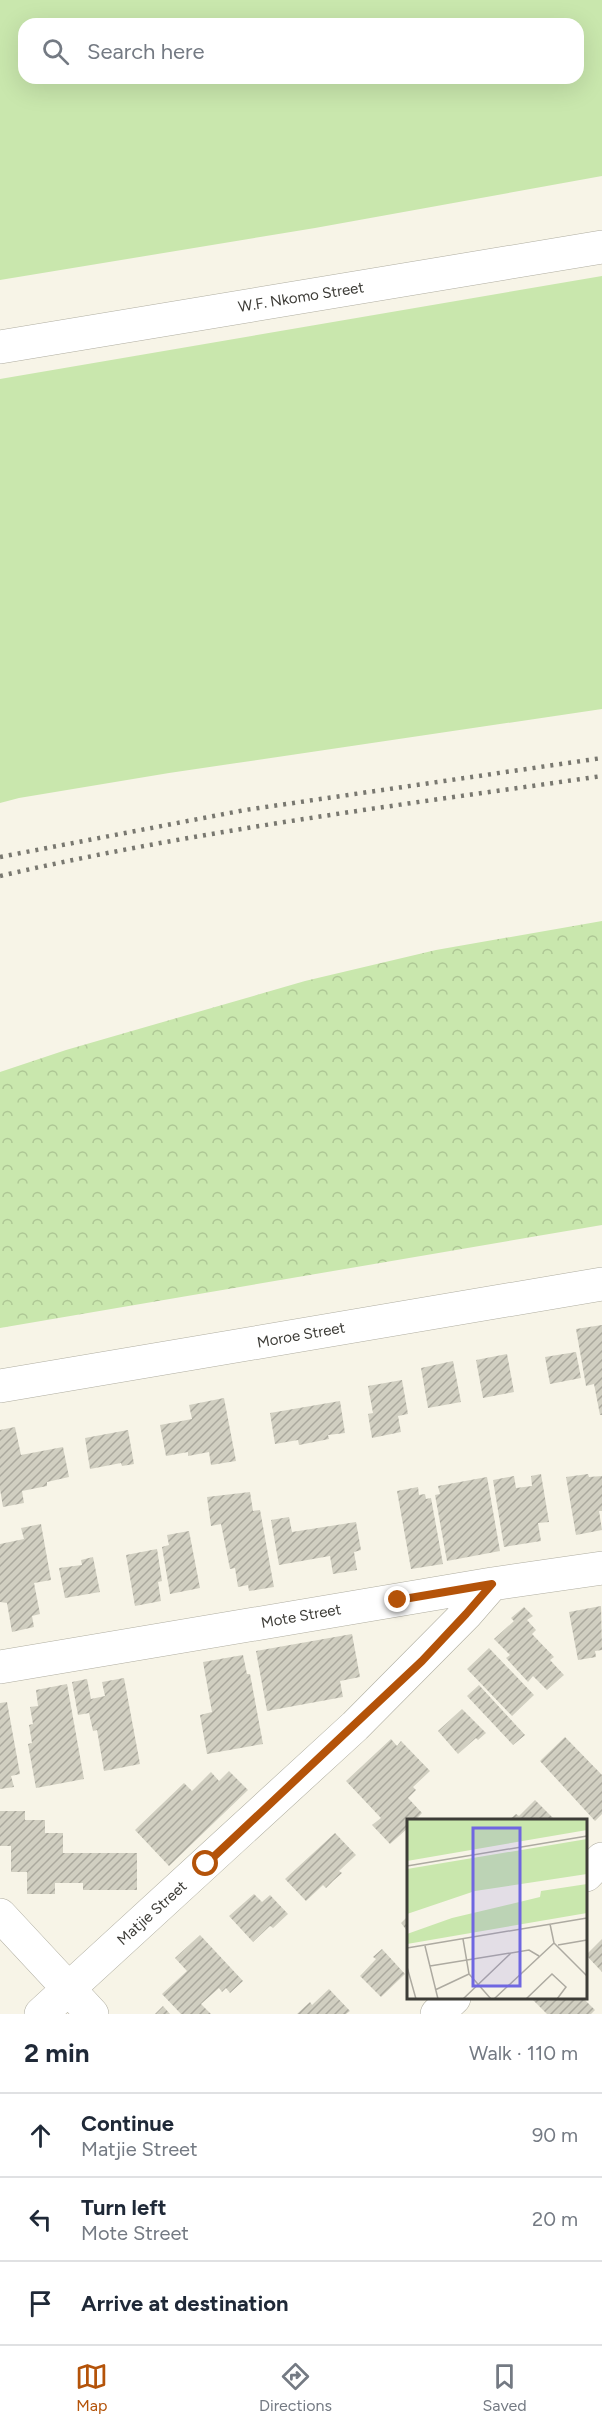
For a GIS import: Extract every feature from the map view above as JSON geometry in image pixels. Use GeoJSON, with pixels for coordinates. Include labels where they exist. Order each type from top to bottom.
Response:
{"type":"FeatureCollection","features":[{"type":"Feature","properties":{"kind":"street","name":"W.F. Nkomo Street"},"geometry":{"type":"LineString","coordinates":[[0,347],[602,247]]}},
{"type":"Feature","properties":{"kind":"street","name":"Moroe Street"},"geometry":{"type":"LineString","coordinates":[[0,1386],[602,1284]]}},
{"type":"Feature","properties":{"kind":"street","name":"Mote Street"},"geometry":{"type":"LineString","coordinates":[[0,1667],[492,1584],[602,1568]]}},
{"type":"Feature","properties":{"kind":"street","name":"Matjie Street"},"geometry":{"type":"LineString","coordinates":[[41,2014],[355,1726],[452,1630],[492,1584]]}},
{"type":"Feature","properties":{"kind":"street"},"geometry":{"type":"LineString","coordinates":[[587,1873],[602,1859]]}},
{"type":"Feature","properties":{"kind":"street"},"geometry":{"type":"LineString","coordinates":[[0,1915],[92,2014]]}},
{"type":"Feature","properties":{"kind":"street"},"geometry":{"type":"LineString","coordinates":[[437,2014],[453,1999]]}},
{"type":"Feature","properties":{"kind":"green space"},"geometry":{"type":"Polygon","coordinates":[[[0,0],[602,0],[602,176],[315,228],[0,280],[0,0]]]}},
{"type":"Feature","properties":{"kind":"green space"},"geometry":{"type":"Polygon","coordinates":[[[602,276],[602,709],[169,773],[0,803],[0,379],[602,276]]]}},
{"type":"Feature","properties":{"kind":"green space"},"geometry":{"type":"Polygon","coordinates":[[[602,921],[602,1225],[0,1328],[0,1072],[66,1050],[305,981],[436,950],[602,921]]]}},
{"type":"Feature","properties":{"kind":"building"},"geometry":{"type":"Polygon","coordinates":[[[602,1325],[602,1415],[600,1415],[594,1384],[586,1386],[576,1329],[602,1325]]]}},
{"type":"Feature","properties":{"kind":"building"},"geometry":{"type":"Polygon","coordinates":[[[576,1352],[581,1378],[550,1384],[545,1357],[576,1352]]]}},
{"type":"Feature","properties":{"kind":"building"},"geometry":{"type":"Polygon","coordinates":[[[507,1354],[514,1392],[483,1398],[476,1360],[507,1354]]]}},
{"type":"Feature","properties":{"kind":"building"},"geometry":{"type":"Polygon","coordinates":[[[453,1361],[461,1402],[428,1408],[421,1368],[453,1361]]]}},
{"type":"Feature","properties":{"kind":"building"},"geometry":{"type":"Polygon","coordinates":[[[402,1380],[408,1414],[398,1416],[401,1432],[372,1438],[368,1414],[373,1413],[368,1386],[402,1380]]]}},
{"type":"Feature","properties":{"kind":"building"},"geometry":{"type":"Polygon","coordinates":[[[224,1398],[236,1461],[211,1465],[209,1452],[188,1456],[188,1452],[166,1456],[160,1425],[192,1419],[189,1405],[224,1398]]]}},
{"type":"Feature","properties":{"kind":"building"},"geometry":{"type":"Polygon","coordinates":[[[340,1401],[345,1433],[328,1435],[329,1439],[299,1445],[298,1440],[275,1444],[270,1413],[340,1401]]]}},
{"type":"Feature","properties":{"kind":"building"},"geometry":{"type":"Polygon","coordinates":[[[15,1427],[21,1455],[63,1447],[69,1477],[47,1482],[47,1486],[22,1491],[24,1503],[3,1507],[0,1489],[0,1430],[15,1427]]]}},
{"type":"Feature","properties":{"kind":"building"},"geometry":{"type":"Polygon","coordinates":[[[128,1430],[134,1464],[122,1466],[121,1463],[90,1469],[85,1438],[128,1430]]]}},
{"type":"Feature","properties":{"kind":"building"},"geometry":{"type":"Polygon","coordinates":[[[541,1474],[549,1522],[538,1523],[541,1541],[504,1547],[493,1480],[514,1476],[516,1488],[532,1486],[531,1476],[541,1474]]]}},
{"type":"Feature","properties":{"kind":"building"},"geometry":{"type":"Polygon","coordinates":[[[588,1474],[589,1477],[602,1476],[602,1511],[599,1511],[602,1530],[576,1535],[566,1477],[588,1474]]]}},
{"type":"Feature","properties":{"kind":"building"},"geometry":{"type":"Polygon","coordinates":[[[487,1477],[500,1551],[447,1561],[435,1495],[440,1494],[438,1486],[487,1477]]]}},
{"type":"Feature","properties":{"kind":"building"},"geometry":{"type":"Polygon","coordinates":[[[418,1487],[419,1495],[425,1494],[426,1499],[431,1498],[443,1564],[411,1569],[397,1491],[418,1487]]]}},
{"type":"Feature","properties":{"kind":"building"},"geometry":{"type":"Polygon","coordinates":[[[250,1492],[253,1511],[260,1510],[274,1587],[249,1591],[248,1585],[238,1587],[235,1568],[230,1569],[221,1524],[211,1526],[207,1497],[250,1492]]]}},
{"type":"Feature","properties":{"kind":"building"},"geometry":{"type":"Polygon","coordinates":[[[289,1517],[292,1532],[356,1522],[361,1550],[354,1552],[357,1570],[333,1574],[330,1556],[279,1565],[271,1520],[289,1517]]]}},
{"type":"Feature","properties":{"kind":"building"},"geometry":{"type":"Polygon","coordinates":[[[41,1524],[51,1580],[34,1583],[40,1614],[32,1616],[34,1627],[12,1632],[7,1603],[0,1602],[0,1544],[24,1539],[21,1528],[41,1524]]]}},
{"type":"Feature","properties":{"kind":"building"},"geometry":{"type":"Polygon","coordinates":[[[189,1531],[200,1588],[170,1594],[162,1547],[169,1545],[167,1535],[189,1531]]]}},
{"type":"Feature","properties":{"kind":"building"},"geometry":{"type":"Polygon","coordinates":[[[157,1549],[162,1581],[158,1582],[161,1601],[135,1606],[126,1555],[157,1549]]]}},
{"type":"Feature","properties":{"kind":"building"},"geometry":{"type":"Polygon","coordinates":[[[93,1557],[100,1592],[65,1598],[59,1568],[82,1565],[81,1560],[93,1557]]]}},
{"type":"Feature","properties":{"kind":"building"},"geometry":{"type":"Polygon","coordinates":[[[601,1606],[602,1650],[595,1651],[596,1657],[578,1660],[569,1612],[601,1606]]]}},
{"type":"Feature","properties":{"kind":"building"},"geometry":{"type":"Polygon","coordinates":[[[524,1607],[533,1616],[527,1620],[536,1630],[532,1634],[554,1657],[550,1660],[564,1675],[547,1690],[533,1676],[528,1682],[506,1658],[510,1655],[494,1639],[514,1621],[511,1618],[524,1607]]]}},
{"type":"Feature","properties":{"kind":"building"},"geometry":{"type":"Polygon","coordinates":[[[352,1634],[360,1677],[340,1681],[343,1697],[267,1711],[256,1651],[352,1634]]]}},
{"type":"Feature","properties":{"kind":"building"},"geometry":{"type":"Polygon","coordinates":[[[489,1648],[534,1695],[512,1716],[467,1669],[489,1648]]]}},
{"type":"Feature","properties":{"kind":"building"},"geometry":{"type":"Polygon","coordinates":[[[243,1655],[247,1674],[250,1674],[263,1744],[207,1754],[200,1715],[212,1712],[203,1662],[243,1655]]]}},
{"type":"Feature","properties":{"kind":"building"},"geometry":{"type":"Polygon","coordinates":[[[124,1678],[140,1764],[104,1771],[97,1730],[93,1731],[89,1713],[78,1715],[72,1682],[87,1679],[91,1699],[105,1696],[102,1682],[124,1678]]]}},
{"type":"Feature","properties":{"kind":"building"},"geometry":{"type":"Polygon","coordinates":[[[67,1684],[84,1779],[36,1788],[28,1744],[32,1743],[29,1725],[33,1724],[30,1707],[38,1706],[36,1690],[67,1684]]]}},
{"type":"Feature","properties":{"kind":"building"},"geometry":{"type":"Polygon","coordinates":[[[479,1685],[525,1735],[513,1745],[467,1696],[479,1685]]]}},
{"type":"Feature","properties":{"kind":"building"},"geometry":{"type":"Polygon","coordinates":[[[7,1702],[20,1774],[11,1776],[14,1787],[0,1789],[0,1703],[7,1702]]]}},
{"type":"Feature","properties":{"kind":"building"},"geometry":{"type":"Polygon","coordinates":[[[462,1709],[486,1733],[478,1740],[476,1738],[458,1754],[438,1731],[462,1709]]]}},
{"type":"Feature","properties":{"kind":"building"},"geometry":{"type":"Polygon","coordinates":[[[565,1737],[602,1775],[602,1814],[595,1821],[540,1761],[565,1737]]]}},
{"type":"Feature","properties":{"kind":"building"},"geometry":{"type":"Polygon","coordinates":[[[391,1739],[397,1746],[401,1741],[430,1771],[413,1787],[416,1790],[408,1798],[422,1813],[416,1819],[407,1819],[407,1829],[390,1844],[372,1825],[381,1818],[346,1781],[391,1739]]]}},
{"type":"Feature","properties":{"kind":"building"},"geometry":{"type":"Polygon","coordinates":[[[229,1771],[248,1790],[169,1866],[135,1830],[184,1783],[192,1791],[211,1772],[219,1781],[229,1771]]]}},
{"type":"Feature","properties":{"kind":"building"},"geometry":{"type":"Polygon","coordinates":[[[535,1800],[554,1819],[510,1819],[516,1814],[519,1816],[535,1800]]]}},
{"type":"Feature","properties":{"kind":"building"},"geometry":{"type":"Polygon","coordinates":[[[0,1811],[25,1811],[25,1820],[45,1820],[45,1833],[63,1833],[63,1853],[137,1853],[137,1890],[83,1890],[83,1883],[55,1883],[55,1894],[27,1894],[27,1872],[11,1872],[11,1846],[0,1846],[0,1811]]]}},
{"type":"Feature","properties":{"kind":"building"},"geometry":{"type":"Polygon","coordinates":[[[335,1833],[356,1855],[339,1871],[342,1873],[326,1888],[323,1885],[306,1901],[285,1879],[335,1833]]]}},
{"type":"Feature","properties":{"kind":"building"},"geometry":{"type":"Polygon","coordinates":[[[254,1894],[262,1902],[270,1895],[288,1914],[273,1928],[270,1926],[253,1942],[229,1916],[254,1894]]]}},
{"type":"Feature","properties":{"kind":"building"},"geometry":{"type":"Polygon","coordinates":[[[407,1917],[407,1931],[401,1923],[407,1917]]]}},
{"type":"Feature","properties":{"kind":"building"},"geometry":{"type":"Polygon","coordinates":[[[200,1935],[243,1981],[230,1993],[226,1988],[222,1992],[219,1988],[201,2004],[211,2014],[181,2014],[162,1994],[187,1971],[175,1958],[200,1935]]]}},
{"type":"Feature","properties":{"kind":"building"},"geometry":{"type":"Polygon","coordinates":[[[602,1939],[602,1972],[587,1956],[602,1939]]]}},
{"type":"Feature","properties":{"kind":"building"},"geometry":{"type":"Polygon","coordinates":[[[382,1949],[405,1974],[381,1997],[360,1976],[376,1959],[373,1957],[382,1949]]]}},
{"type":"Feature","properties":{"kind":"building"},"geometry":{"type":"Polygon","coordinates":[[[329,1989],[350,2011],[346,2014],[297,2014],[310,2002],[312,2005],[329,1989]]]}},
{"type":"Feature","properties":{"kind":"building"},"geometry":{"type":"Polygon","coordinates":[[[532,1999],[584,1999],[595,2010],[591,2014],[547,2014],[532,1999]]]}},
{"type":"Feature","properties":{"kind":"building"},"geometry":{"type":"Polygon","coordinates":[[[163,2006],[170,2014],[155,2014],[163,2006]]]}},
{"type":"Feature","properties":{"kind":"railway"},"geometry":{"type":"LineString","coordinates":[[0,857],[245,810],[602,758]]}},
{"type":"Feature","properties":{"kind":"railway"},"geometry":{"type":"LineString","coordinates":[[0,876],[224,832],[602,776]]}},
{"type":"Feature","properties":{"kind":"route"},"geometry":{"type":"LineString","coordinates":[[206,1864],[422,1661],[492,1584],[398,1600]]}}]}
